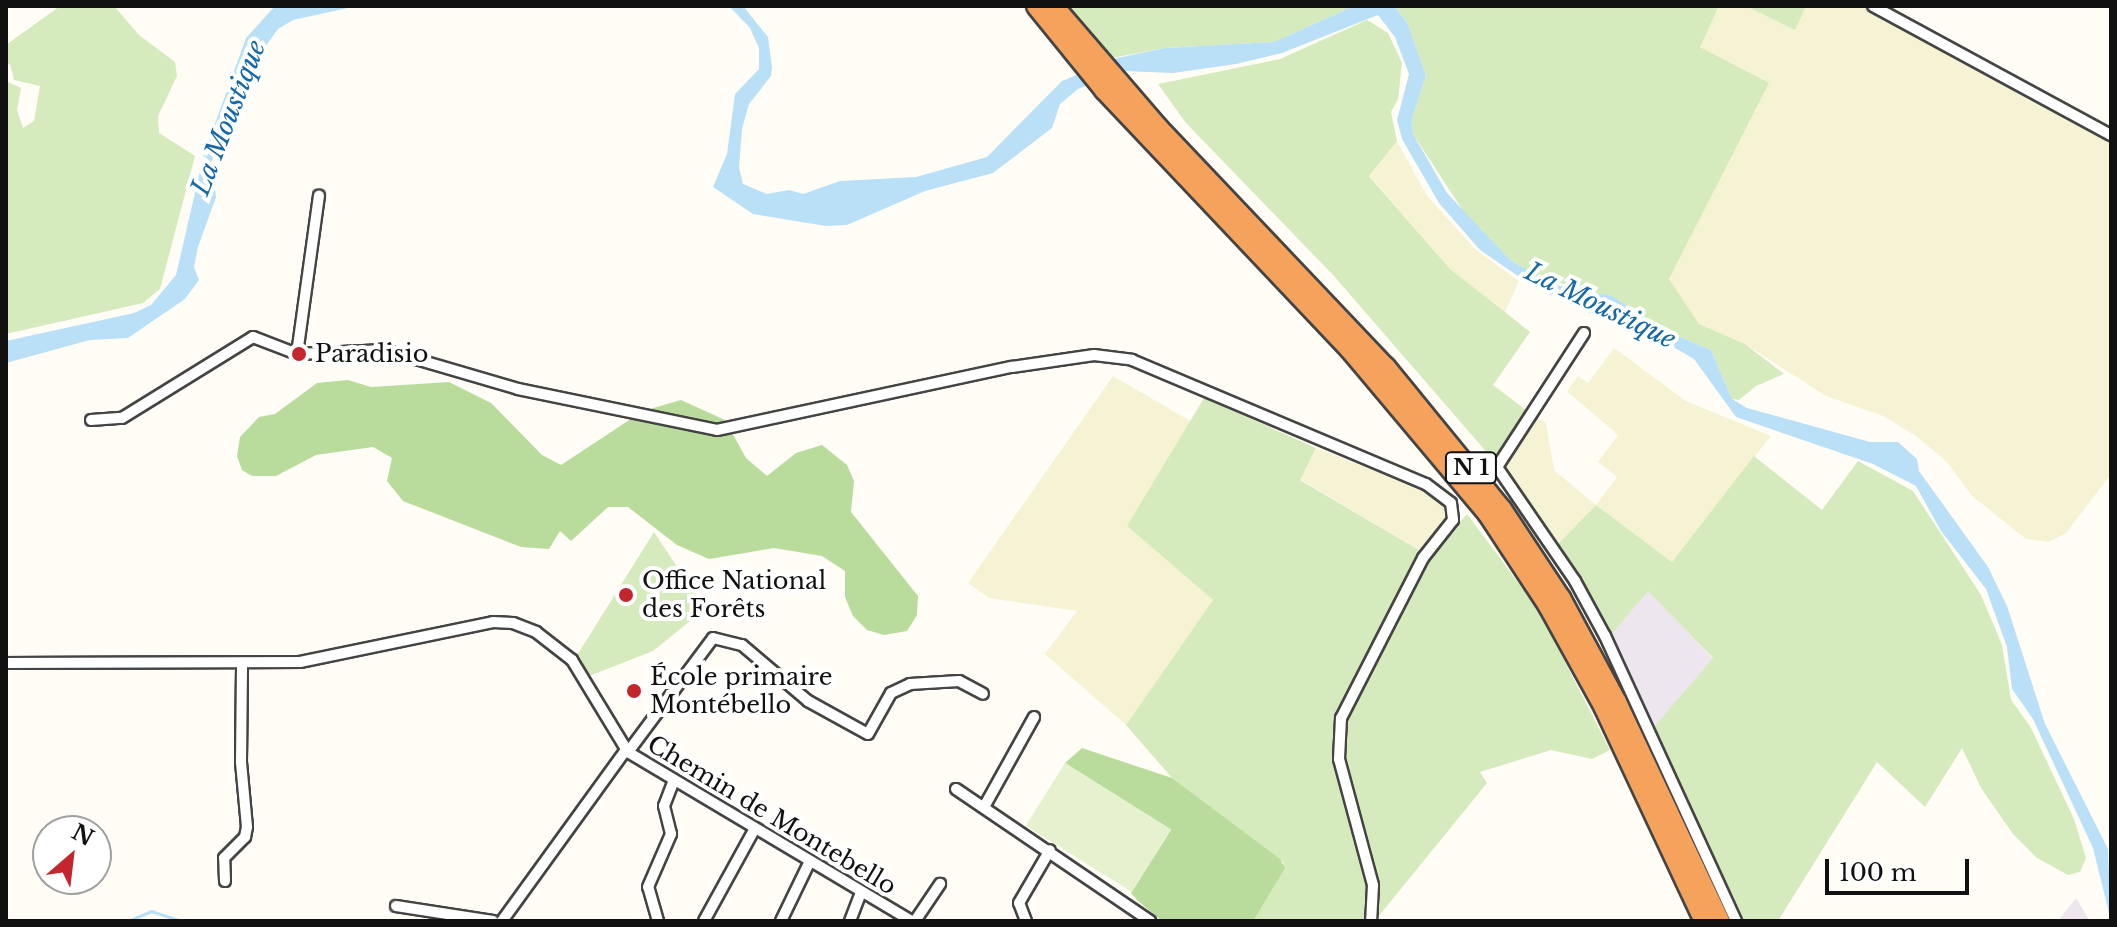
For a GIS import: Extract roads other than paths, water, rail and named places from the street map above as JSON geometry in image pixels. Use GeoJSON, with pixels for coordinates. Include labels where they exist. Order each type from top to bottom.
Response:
{"type":"FeatureCollection","features":[{"type":"Feature","properties":{"kind":"highway","name":"N 1"},"geometry":{"type":"LineString","coordinates":[[1036,6],[1087,58],[1350,350],[1487,513],[1548,606],[1604,708],[1704,921]]}},
{"type":"Feature","properties":{"kind":"highway","name":"N 1"},"geometry":{"type":"LineString","coordinates":[[1054,6],[1087,58]]}},
{"type":"Feature","properties":{"kind":"highway","name":"N 1"},"geometry":{"type":"LineString","coordinates":[[1112,88],[1386,367],[1502,509],[1561,598],[1617,702],[1720,921]]}},
{"type":"Feature","properties":{"kind":"street"},"geometry":{"type":"LineString","coordinates":[[1873,6],[2111,135]]}},
{"type":"Feature","properties":{"kind":"street"},"geometry":{"type":"LineString","coordinates":[[297,354],[319,196]]}},
{"type":"Feature","properties":{"kind":"street"},"geometry":{"type":"LineString","coordinates":[[1584,333],[1497,467],[1575,581],[1605,636],[1736,921]]}},
{"type":"Feature","properties":{"kind":"street"},"geometry":{"type":"LineString","coordinates":[[91,420],[122,418],[141,402],[180,386],[248,339],[258,337],[297,354],[385,350],[518,389],[717,430],[1012,367],[1114,355],[1426,484],[1451,503],[1453,520],[1423,558],[1370,654],[1347,699],[1338,738],[1349,804],[1373,885],[1371,921]]}},
{"type":"Feature","properties":{"kind":"street","name":"Chemin de Montebello"},"geometry":{"type":"LineString","coordinates":[[6,663],[242,663],[320,659],[406,638],[513,623],[550,642],[581,671],[627,751],[754,830],[913,921]]}},
{"type":"Feature","properties":{"kind":"street"},"geometry":{"type":"LineString","coordinates":[[509,919],[627,751],[713,638],[742,645],[808,701],[868,734],[891,693],[910,684],[959,681],[983,694]]}},
{"type":"Feature","properties":{"kind":"street"},"geometry":{"type":"LineString","coordinates":[[225,881],[224,858],[245,837],[247,827],[241,762],[242,663]]}},
{"type":"Feature","properties":{"kind":"street"},"geometry":{"type":"LineString","coordinates":[[984,807],[1034,717]]}},
{"type":"Feature","properties":{"kind":"street"},"geometry":{"type":"LineString","coordinates":[[658,921],[648,887],[671,834],[664,806],[674,780]]}},
{"type":"Feature","properties":{"kind":"street"},"geometry":{"type":"LineString","coordinates":[[956,789],[1050,850],[1150,921]]}},
{"type":"Feature","properties":{"kind":"street"},"geometry":{"type":"LineString","coordinates":[[704,921],[754,830]]}},
{"type":"Feature","properties":{"kind":"street"},"geometry":{"type":"LineString","coordinates":[[1026,921],[1019,903],[1050,850]]}},
{"type":"Feature","properties":{"kind":"street"},"geometry":{"type":"LineString","coordinates":[[781,921],[810,861]]}},
{"type":"Feature","properties":{"kind":"street"},"geometry":{"type":"LineString","coordinates":[[913,921],[940,884]]}},
{"type":"Feature","properties":{"kind":"street"},"geometry":{"type":"LineString","coordinates":[[850,921],[861,893]]}},
{"type":"Feature","properties":{"kind":"street"},"geometry":{"type":"LineString","coordinates":[[396,906],[493,921]]}},
{"type":"Feature","properties":{"kind":"water","name":"La Moustique"},"geometry":{"type":"Polygon","coordinates":[[[275,6],[357,6],[293,20],[278,29],[257,58],[211,163],[216,197],[198,247],[194,267],[199,280],[185,299],[128,338],[90,340],[6,363],[6,341],[134,313],[151,305],[176,275],[204,154],[246,38],[275,6]]]}},
{"type":"Feature","properties":{"kind":"water","name":"La Moustique"},"geometry":{"type":"Polygon","coordinates":[[[729,6],[743,6],[768,37],[772,67],[771,76],[749,104],[742,129],[739,167],[743,184],[767,194],[789,190],[803,194],[840,181],[916,177],[987,157],[1062,81],[1117,58],[1165,48],[1274,42],[1354,6],[1394,6],[1407,22],[1426,75],[1412,119],[1413,134],[1447,193],[1510,260],[1555,285],[1612,296],[1664,330],[1711,350],[1732,399],[1747,408],[1870,442],[1898,442],[1917,459],[1919,471],[1988,567],[2007,606],[2045,724],[2108,849],[2111,921],[2093,848],[2033,719],[2012,689],[2007,647],[1986,589],[1941,531],[1916,486],[1873,464],[1736,417],[1694,359],[1625,319],[1601,310],[1589,313],[1534,287],[1480,250],[1439,203],[1402,139],[1397,120],[1409,74],[1395,37],[1378,15],[1282,53],[1236,64],[1173,73],[1123,71],[1078,89],[1060,104],[1052,128],[993,173],[925,191],[847,225],[826,226],[753,214],[713,187],[727,154],[735,94],[759,69],[759,48],[750,28],[729,6]]]}},
{"type":"Feature","properties":{"kind":"waterway"},"geometry":{"type":"LineString","coordinates":[[128,921],[151,911],[181,921]]}},
{"type":"Feature","properties":{"kind":"place","name":"Paradisio"},"geometry":{"type":"Point","coordinates":[299,354]}},
{"type":"Feature","properties":{"kind":"place","name":"Office National des Forêts"},"geometry":{"type":"Point","coordinates":[626,595]}},
{"type":"Feature","properties":{"kind":"place","name":"École primaire Montébello"},"geometry":{"type":"Point","coordinates":[634,691]}}]}
